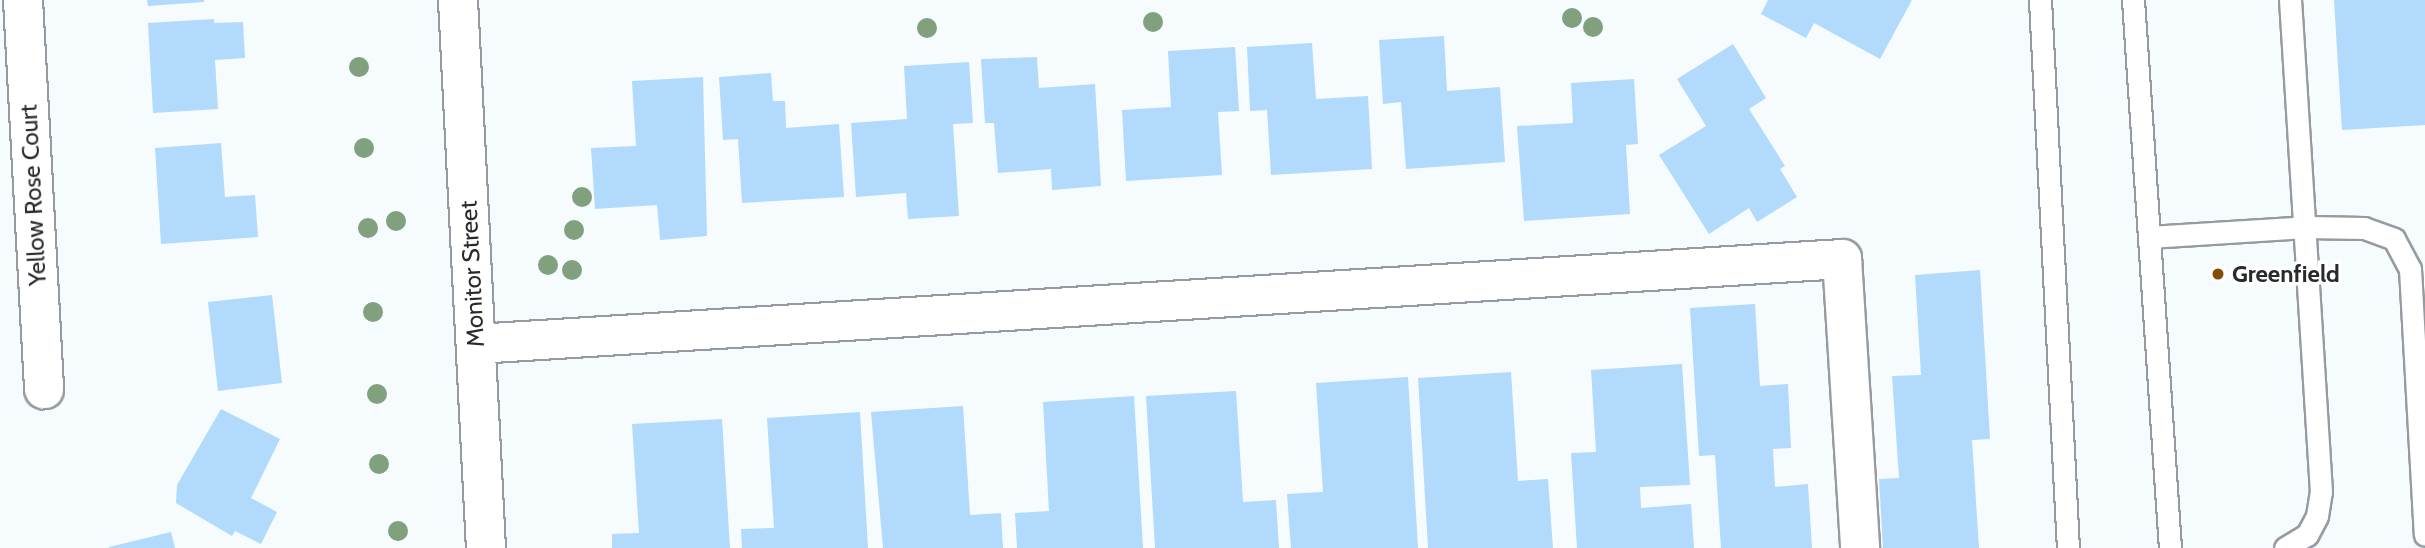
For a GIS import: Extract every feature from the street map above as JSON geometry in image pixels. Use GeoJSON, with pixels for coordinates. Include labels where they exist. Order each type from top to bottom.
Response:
{"type":"FeatureCollection","features":[{"type":"Feature","properties":{"kind":"street","name":"Yellow Rose Court"},"geometry":{"type":"LineString","coordinates":[[23,0],[44,389]]}},
{"type":"Feature","properties":{"kind":"street","name":"Monitor Street"},"geometry":{"type":"LineString","coordinates":[[458,0],[486,548]]}},
{"type":"Feature","properties":{"kind":"street"},"geometry":{"type":"LineString","coordinates":[[476,344],[1842,259],[1860,548]]}},
{"type":"Feature","properties":{"kind":"lane"},"geometry":{"type":"LineString","coordinates":[[2040,0],[2068,548]]}},
{"type":"Feature","properties":{"kind":"lane"},"geometry":{"type":"LineString","coordinates":[[2133,0],[2170,548]]}},
{"type":"Feature","properties":{"kind":"lane"},"geometry":{"type":"LineString","coordinates":[[2286,548],[2307,535],[2317,516],[2321,492],[2290,0]]}},
{"type":"Feature","properties":{"kind":"lane"},"geometry":{"type":"LineString","coordinates":[[2149,237],[2306,226],[2364,229],[2394,239],[2410,269],[2425,535]]}},
{"type":"Feature","properties":{"kind":"building"},"geometry":{"type":"Polygon","coordinates":[[[147,0],[204,0],[204,2],[148,6],[147,0]]]}},
{"type":"Feature","properties":{"kind":"building"},"geometry":{"type":"Polygon","coordinates":[[[1768,0],[1912,0],[1880,59],[1814,23],[1806,38],[1761,14],[1768,0]]]}},
{"type":"Feature","properties":{"kind":"building"},"geometry":{"type":"Polygon","coordinates":[[[2334,0],[2425,0],[2425,125],[2342,130],[2334,0]]]}},
{"type":"Feature","properties":{"kind":"building"},"geometry":{"type":"Polygon","coordinates":[[[214,19],[214,23],[243,22],[245,58],[215,60],[218,109],[153,113],[148,23],[214,19]]]}},
{"type":"Feature","properties":{"kind":"building"},"geometry":{"type":"Polygon","coordinates":[[[1444,36],[1447,91],[1500,87],[1505,162],[1406,169],[1401,102],[1383,104],[1379,40],[1444,36]]]}},
{"type":"Feature","properties":{"kind":"building"},"geometry":{"type":"Polygon","coordinates":[[[1312,43],[1316,99],[1368,96],[1372,169],[1271,175],[1267,110],[1250,111],[1247,47],[1312,43]]]}},
{"type":"Feature","properties":{"kind":"building"},"geometry":{"type":"Polygon","coordinates":[[[1733,44],[1766,98],[1749,109],[1785,166],[1780,169],[1797,197],[1757,222],[1749,208],[1709,234],[1659,155],[1706,126],[1677,79],[1733,44]]]}},
{"type":"Feature","properties":{"kind":"building"},"geometry":{"type":"Polygon","coordinates":[[[1235,47],[1239,111],[1218,112],[1222,175],[1126,181],[1122,110],[1171,107],[1168,51],[1235,47]]]}},
{"type":"Feature","properties":{"kind":"building"},"geometry":{"type":"Polygon","coordinates":[[[1037,57],[1039,88],[1095,84],[1101,186],[1052,190],[1051,169],[998,173],[994,123],[985,123],[981,59],[1037,57]]]}},
{"type":"Feature","properties":{"kind":"building"},"geometry":{"type":"Polygon","coordinates":[[[969,62],[973,123],[953,124],[959,216],[908,219],[906,193],[856,197],[851,123],[907,119],[904,66],[969,62]]]}},
{"type":"Feature","properties":{"kind":"building"},"geometry":{"type":"Polygon","coordinates":[[[771,73],[773,101],[785,101],[786,128],[839,124],[844,197],[742,203],[738,139],[723,140],[719,77],[771,73]]]}},
{"type":"Feature","properties":{"kind":"building"},"geometry":{"type":"Polygon","coordinates":[[[703,77],[707,236],[660,240],[657,205],[595,209],[591,148],[636,146],[632,81],[703,77]]]}},
{"type":"Feature","properties":{"kind":"building"},"geometry":{"type":"Polygon","coordinates":[[[1634,79],[1638,144],[1626,145],[1630,214],[1524,221],[1517,126],[1573,123],[1571,83],[1634,79]]]}},
{"type":"Feature","properties":{"kind":"building"},"geometry":{"type":"Polygon","coordinates":[[[221,143],[225,197],[255,195],[258,237],[161,244],[155,148],[221,143]]]}},
{"type":"Feature","properties":{"kind":"building"},"geometry":{"type":"Polygon","coordinates":[[[1980,270],[1990,439],[1972,440],[1979,548],[1883,548],[1879,479],[1899,478],[1892,376],[1921,375],[1915,275],[1980,270]]]}},
{"type":"Feature","properties":{"kind":"building"},"geometry":{"type":"Polygon","coordinates":[[[272,295],[282,383],[218,391],[208,302],[272,295]]]}},
{"type":"Feature","properties":{"kind":"building"},"geometry":{"type":"Polygon","coordinates":[[[1755,304],[1760,386],[1788,384],[1791,448],[1773,449],[1775,487],[1808,484],[1812,548],[1721,548],[1715,455],[1699,456],[1690,308],[1755,304]]]}},
{"type":"Feature","properties":{"kind":"building"},"geometry":{"type":"Polygon","coordinates":[[[1682,364],[1690,485],[1640,487],[1641,508],[1691,504],[1694,548],[1577,548],[1571,453],[1596,452],[1591,370],[1682,364]]]}},
{"type":"Feature","properties":{"kind":"building"},"geometry":{"type":"Polygon","coordinates":[[[1511,372],[1518,481],[1548,479],[1553,548],[1428,548],[1418,378],[1511,372]]]}},
{"type":"Feature","properties":{"kind":"building"},"geometry":{"type":"Polygon","coordinates":[[[1408,377],[1418,548],[1291,548],[1287,494],[1323,492],[1316,383],[1408,377]]]}},
{"type":"Feature","properties":{"kind":"building"},"geometry":{"type":"Polygon","coordinates":[[[1236,391],[1243,502],[1276,500],[1279,548],[1155,548],[1146,396],[1236,391]]]}},
{"type":"Feature","properties":{"kind":"building"},"geometry":{"type":"Polygon","coordinates":[[[1134,396],[1143,548],[1017,548],[1015,513],[1049,511],[1043,402],[1134,396]]]}},
{"type":"Feature","properties":{"kind":"building"},"geometry":{"type":"Polygon","coordinates":[[[963,406],[970,515],[1001,513],[1003,548],[883,548],[871,412],[963,406]]]}},
{"type":"Feature","properties":{"kind":"building"},"geometry":{"type":"Polygon","coordinates":[[[221,409],[280,439],[251,498],[277,512],[261,544],[235,531],[232,536],[176,503],[177,485],[221,409]]]}},
{"type":"Feature","properties":{"kind":"building"},"geometry":{"type":"Polygon","coordinates":[[[860,412],[868,548],[742,548],[741,529],[774,528],[767,418],[860,412]]]}},
{"type":"Feature","properties":{"kind":"building"},"geometry":{"type":"Polygon","coordinates":[[[722,419],[730,548],[612,548],[612,534],[639,533],[632,424],[722,419]]]}},
{"type":"Feature","properties":{"kind":"building"},"geometry":{"type":"Polygon","coordinates":[[[171,532],[175,548],[109,548],[109,547],[171,532]]]}},
{"type":"Feature","properties":{"kind":"place","name":"Greenfield"},"geometry":{"type":"Point","coordinates":[2218,274]}}]}
